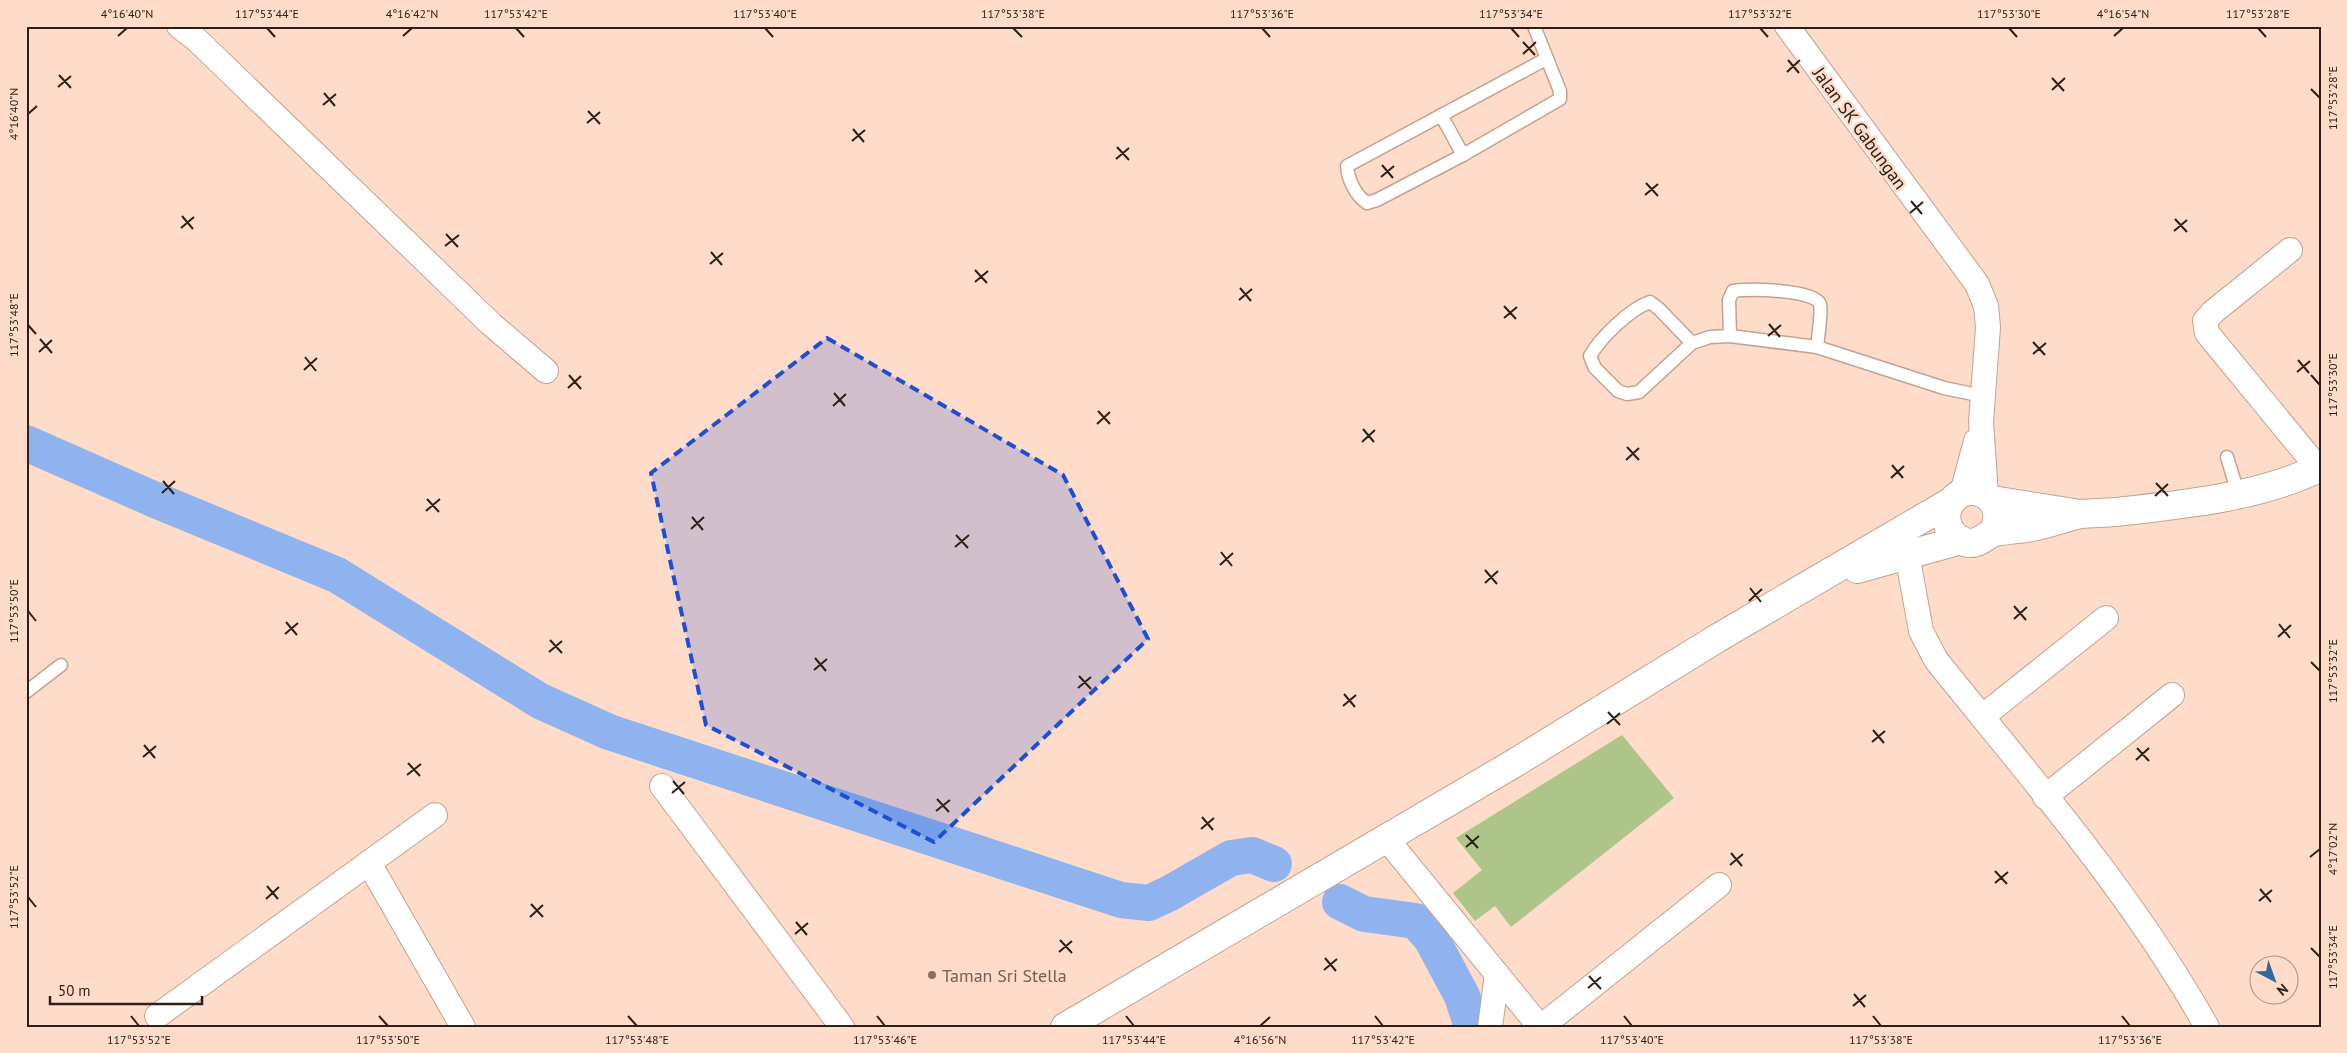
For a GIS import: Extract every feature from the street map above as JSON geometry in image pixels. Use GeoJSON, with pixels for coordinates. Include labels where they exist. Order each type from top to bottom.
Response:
{"type":"FeatureCollection","features":[{"type":"Feature","properties":{"kind":"street"},"geometry":{"type":"LineString","coordinates":[[178,26],[197,40],[491,324],[546,371]]}},
{"type":"Feature","properties":{"kind":"street","name":"Jalan SK Gabungan"},"geometry":{"type":"LineString","coordinates":[[1787,26],[1976,284],[1986,306],[1988,327],[1973,497]]}},
{"type":"Feature","properties":{"kind":"street"},"geometry":{"type":"LineString","coordinates":[[1808,584],[1960,540],[1977,542],[1992,533],[2039,526],[2080,514],[2181,504],[2238,493],[2275,484],[2320,467],[2207,333],[2205,321],[2213,312],[2290,250]]}},
{"type":"Feature","properties":{"kind":"street"},"geometry":{"type":"LineString","coordinates":[[1973,497],[1998,511],[1999,519],[1992,533]]}},
{"type":"Feature","properties":{"kind":"street"},"geometry":{"type":"LineString","coordinates":[[1960,540],[1952,533],[1947,523],[1947,511],[1973,497]]}},
{"type":"Feature","properties":{"kind":"street"},"geometry":{"type":"LineString","coordinates":[[1065,1027],[1513,764],[1808,584],[1973,497],[2080,514]]}},
{"type":"Feature","properties":{"kind":"street"},"geometry":{"type":"LineString","coordinates":[[1907,554],[1921,632],[1936,660],[2137,917],[2207,1027]]}},
{"type":"Feature","properties":{"kind":"street"},"geometry":{"type":"LineString","coordinates":[[1982,718],[2106,618]]}},
{"type":"Feature","properties":{"kind":"street"},"geometry":{"type":"LineString","coordinates":[[2045,797],[2172,696]]}},
{"type":"Feature","properties":{"kind":"street"},"geometry":{"type":"LineString","coordinates":[[662,786],[842,1027]]}},
{"type":"Feature","properties":{"kind":"street"},"geometry":{"type":"LineString","coordinates":[[157,1016],[435,815]]}},
{"type":"Feature","properties":{"kind":"street"},"geometry":{"type":"LineString","coordinates":[[1386,838],[1540,1027],[1719,885]]}},
{"type":"Feature","properties":{"kind":"street"},"geometry":{"type":"LineString","coordinates":[[369,863],[464,1027]]}},
{"type":"Feature","properties":{"kind":"street"},"geometry":{"type":"LineString","coordinates":[[1490,1027],[1497,974]]}},
{"type":"Feature","properties":{"kind":"lane"},"geometry":{"type":"LineString","coordinates":[[1534,26],[1560,91],[1560,99],[1463,155],[1377,200],[1367,202],[1360,198],[1347,175],[1347,166],[1546,59]]}},
{"type":"Feature","properties":{"kind":"lane"},"geometry":{"type":"LineString","coordinates":[[1441,115],[1463,155]]}},
{"type":"Feature","properties":{"kind":"lane"},"geometry":{"type":"LineString","coordinates":[[1730,336],[1730,300],[1734,291],[1745,289],[1804,294],[1815,298],[1820,304],[1818,347]]}},
{"type":"Feature","properties":{"kind":"lane"},"geometry":{"type":"LineString","coordinates":[[1692,343],[1660,308],[1650,302],[1637,306],[1595,346],[1590,356],[1595,368],[1618,391],[1627,394],[1639,392],[1692,343],[1710,337],[1730,336],[1818,347],[1944,388],[1983,396]]}},
{"type":"Feature","properties":{"kind":"lane"},"geometry":{"type":"LineString","coordinates":[[2227,457],[2238,493]]}},
{"type":"Feature","properties":{"kind":"lane"},"geometry":{"type":"LineString","coordinates":[[26,692],[61,665]]}},
{"type":"Feature","properties":{"kind":"highlighted area"},"geometry":{"type":"Polygon","coordinates":[[[827,338],[1063,475],[1148,639],[934,842],[706,725],[651,473],[827,338]]]}},
{"type":"Feature","properties":{"kind":"green space"},"geometry":{"type":"Polygon","coordinates":[[[1622,735],[1674,798],[1511,927],[1495,906],[1475,921],[1453,893],[1482,870],[1456,838],[1622,735]]]}},
{"type":"Feature","properties":{"kind":"waterway"},"geometry":{"type":"LineString","coordinates":[[26,443],[153,499],[337,575],[540,701],[609,732],[1121,900],[1149,903],[1231,858],[1252,855],[1274,864]]}},
{"type":"Feature","properties":{"kind":"waterway"},"geometry":{"type":"LineString","coordinates":[[1340,902],[1364,914],[1416,921],[1431,938],[1462,996],[1472,1027]]}},
{"type":"Feature","properties":{"kind":"place","name":"Taman Sri Stella"},"geometry":{"type":"Point","coordinates":[932,975]}}]}
